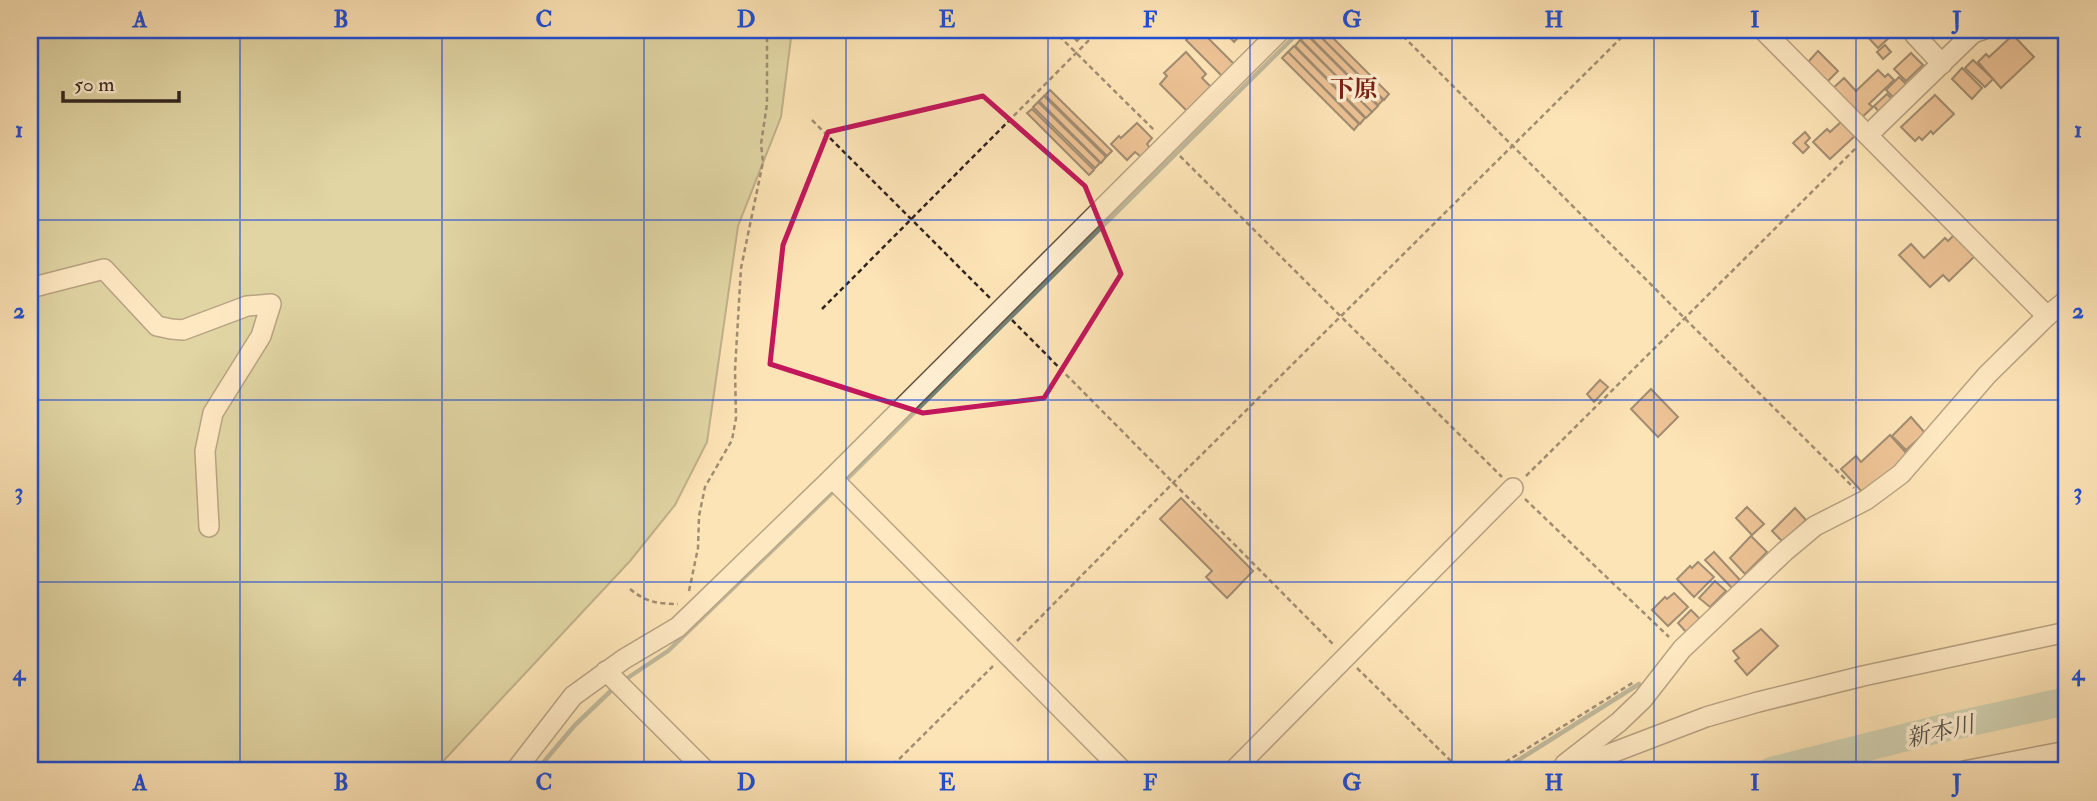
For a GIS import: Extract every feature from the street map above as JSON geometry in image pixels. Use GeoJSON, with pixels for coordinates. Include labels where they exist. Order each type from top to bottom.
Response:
{"type":"FeatureCollection","features":[{"type":"Feature","properties":{"kind":"street"},"geometry":{"type":"LineString","coordinates":[[515,771],[573,696],[606,671],[678,627],[692,606],[832,478],[1281,30]]}},
{"type":"Feature","properties":{"kind":"street"},"geometry":{"type":"LineString","coordinates":[[1763,30],[2047,316]]}},
{"type":"Feature","properties":{"kind":"street"},"geometry":{"type":"LineString","coordinates":[[1868,135],[1973,33],[1982,30]]}},
{"type":"Feature","properties":{"kind":"street"},"geometry":{"type":"LineString","coordinates":[[1915,35],[1942,64]]}},
{"type":"Feature","properties":{"kind":"street"},"geometry":{"type":"LineString","coordinates":[[30,288],[104,269],[157,326],[171,330],[183,330],[247,306],[271,304],[261,336],[213,413],[205,451],[209,527]]}},
{"type":"Feature","properties":{"kind":"street"},"geometry":{"type":"LineString","coordinates":[[1562,771],[1564,764],[1619,722],[1643,699],[1682,649],[1744,588],[1815,526],[1866,500],[1901,474],[1987,375],[2067,300]]}},
{"type":"Feature","properties":{"kind":"street"},"geometry":{"type":"LineString","coordinates":[[832,478],[1123,771]]}},
{"type":"Feature","properties":{"kind":"street"},"geometry":{"type":"LineString","coordinates":[[1233,771],[1513,488]]}},
{"type":"Feature","properties":{"kind":"street"},"geometry":{"type":"LineString","coordinates":[[1562,771],[1706,717],[1745,706],[1863,676],[2067,632]]}},
{"type":"Feature","properties":{"kind":"street"},"geometry":{"type":"LineString","coordinates":[[606,671],[706,771]]}},
{"type":"Feature","properties":{"kind":"street"},"geometry":{"type":"LineString","coordinates":[[1964,771],[2067,751]]}},
{"type":"Feature","properties":{"kind":"path"},"geometry":{"type":"LineString","coordinates":[[630,589],[655,604],[692,606],[699,516],[705,487],[732,440],[736,418],[735,370],[741,268],[763,162],[761,144],[767,104],[767,30]]}},
{"type":"Feature","properties":{"kind":"path"},"geometry":{"type":"LineString","coordinates":[[1053,30],[1513,488],[1682,649]]}},
{"type":"Feature","properties":{"kind":"path"},"geometry":{"type":"LineString","coordinates":[[822,309],[1099,30]]}},
{"type":"Feature","properties":{"kind":"path"},"geometry":{"type":"LineString","coordinates":[[1397,30],[1866,500]]}},
{"type":"Feature","properties":{"kind":"path"},"geometry":{"type":"LineString","coordinates":[[887,771],[1629,30]]}},
{"type":"Feature","properties":{"kind":"path"},"geometry":{"type":"LineString","coordinates":[[812,120],[1461,771]]}},
{"type":"Feature","properties":{"kind":"path"},"geometry":{"type":"LineString","coordinates":[[1513,488],[1868,135]]}},
{"type":"Feature","properties":{"kind":"path"},"geometry":{"type":"LineString","coordinates":[[1491,771],[1636,680],[1646,677],[1655,681]]}},
{"type":"Feature","properties":{"kind":"highlighted area"},"geometry":{"type":"Polygon","coordinates":[[[983,96],[1085,186],[1121,274],[1044,398],[923,413],[770,364],[783,245],[828,132],[983,96]]]}},
{"type":"Feature","properties":{"kind":"green space"},"geometry":{"type":"Polygon","coordinates":[[[30,30],[792,30],[781,117],[738,226],[707,442],[675,505],[630,561],[434,771],[30,771],[30,30]]]}},
{"type":"Feature","properties":{"kind":"building"},"geometry":{"type":"Polygon","coordinates":[[[1066,30],[1088,30],[1077,41],[1066,30]]]}},
{"type":"Feature","properties":{"kind":"building"},"geometry":{"type":"Polygon","coordinates":[[[1197,30],[1235,65],[1223,77],[1186,40],[1197,30]]]}},
{"type":"Feature","properties":{"kind":"building"},"geometry":{"type":"Polygon","coordinates":[[[1223,30],[1245,30],[1234,42],[1223,30]]]}},
{"type":"Feature","properties":{"kind":"building"},"geometry":{"type":"Polygon","coordinates":[[[1314,30],[1383,100],[1378,105],[1306,33],[1314,30]]]}},
{"type":"Feature","properties":{"kind":"building"},"geometry":{"type":"Polygon","coordinates":[[[1314,30],[1325,30],[1389,94],[1384,100],[1314,30]]]}},
{"type":"Feature","properties":{"kind":"building"},"geometry":{"type":"Polygon","coordinates":[[[1870,30],[1894,30],[1878,48],[1865,34],[1870,30]]]}},
{"type":"Feature","properties":{"kind":"building"},"geometry":{"type":"Polygon","coordinates":[[[1306,34],[1378,106],[1372,112],[1301,40],[1306,34]]]}},
{"type":"Feature","properties":{"kind":"building"},"geometry":{"type":"Polygon","coordinates":[[[2013,35],[2034,57],[2001,88],[1978,62],[1986,54],[1989,57],[2013,35]]]}},
{"type":"Feature","properties":{"kind":"building"},"geometry":{"type":"Polygon","coordinates":[[[1300,40],[1372,112],[1366,118],[1295,46],[1300,40]]]}},
{"type":"Feature","properties":{"kind":"building"},"geometry":{"type":"Polygon","coordinates":[[[1885,45],[1891,52],[1883,59],[1877,52],[1885,45]]]}},
{"type":"Feature","properties":{"kind":"building"},"geometry":{"type":"Polygon","coordinates":[[[1294,46],[1365,118],[1360,124],[1288,52],[1294,46]]]}},
{"type":"Feature","properties":{"kind":"building"},"geometry":{"type":"Polygon","coordinates":[[[1818,51],[1838,71],[1827,82],[1808,62],[1818,51]]]}},
{"type":"Feature","properties":{"kind":"building"},"geometry":{"type":"Polygon","coordinates":[[[1186,52],[1206,74],[1202,78],[1211,87],[1187,111],[1160,84],[1167,76],[1164,73],[1186,52]]]}},
{"type":"Feature","properties":{"kind":"building"},"geometry":{"type":"Polygon","coordinates":[[[1288,52],[1359,124],[1354,130],[1282,58],[1288,52]]]}},
{"type":"Feature","properties":{"kind":"building"},"geometry":{"type":"Polygon","coordinates":[[[1911,53],[1923,65],[1906,81],[1894,69],[1911,53]]]}},
{"type":"Feature","properties":{"kind":"building"},"geometry":{"type":"Polygon","coordinates":[[[1973,60],[1993,79],[1985,87],[1965,68],[1973,60]]]}},
{"type":"Feature","properties":{"kind":"building"},"geometry":{"type":"Polygon","coordinates":[[[1962,68],[1982,88],[1972,99],[1952,79],[1962,68]]]}},
{"type":"Feature","properties":{"kind":"building"},"geometry":{"type":"Polygon","coordinates":[[[1878,70],[1885,77],[1888,74],[1894,80],[1869,104],[1873,107],[1860,119],[1831,90],[1844,78],[1856,91],[1878,70]]]}},
{"type":"Feature","properties":{"kind":"building"},"geometry":{"type":"Polygon","coordinates":[[[1899,77],[1909,87],[1895,99],[1886,90],[1899,77]]]}},
{"type":"Feature","properties":{"kind":"building"},"geometry":{"type":"Polygon","coordinates":[[[1050,90],[1112,151],[1107,156],[1045,95],[1050,90]]]}},
{"type":"Feature","properties":{"kind":"building"},"geometry":{"type":"Polygon","coordinates":[[[1887,94],[1894,101],[1880,113],[1874,106],[1887,94]]]}},
{"type":"Feature","properties":{"kind":"building"},"geometry":{"type":"Polygon","coordinates":[[[1935,95],[1954,114],[1933,134],[1931,131],[1922,140],[1919,137],[1915,141],[1901,127],[1935,95]]]}},
{"type":"Feature","properties":{"kind":"building"},"geometry":{"type":"Polygon","coordinates":[[[1044,96],[1106,157],[1101,163],[1039,101],[1044,96]]]}},
{"type":"Feature","properties":{"kind":"building"},"geometry":{"type":"Polygon","coordinates":[[[1038,102],[1100,163],[1095,168],[1033,107],[1038,102]]]}},
{"type":"Feature","properties":{"kind":"building"},"geometry":{"type":"Polygon","coordinates":[[[1032,109],[1094,170],[1089,175],[1027,113],[1032,109]]]}},
{"type":"Feature","properties":{"kind":"building"},"geometry":{"type":"Polygon","coordinates":[[[1842,121],[1856,135],[1830,159],[1813,142],[1827,129],[1830,132],[1842,121]]]}},
{"type":"Feature","properties":{"kind":"building"},"geometry":{"type":"Polygon","coordinates":[[[1137,123],[1152,138],[1147,144],[1150,148],[1141,157],[1135,152],[1127,160],[1111,144],[1137,123]]]}},
{"type":"Feature","properties":{"kind":"building"},"geometry":{"type":"Polygon","coordinates":[[[1805,132],[1810,138],[1805,143],[1809,147],[1803,153],[1793,143],[1805,132]]]}},
{"type":"Feature","properties":{"kind":"building"},"geometry":{"type":"Polygon","coordinates":[[[1956,233],[1976,255],[1949,281],[1943,275],[1930,287],[1899,255],[1911,244],[1924,258],[1945,238],[1948,241],[1956,233]]]}},
{"type":"Feature","properties":{"kind":"building"},"geometry":{"type":"Polygon","coordinates":[[[1600,380],[1608,387],[1594,402],[1587,394],[1600,380]]]}},
{"type":"Feature","properties":{"kind":"building"},"geometry":{"type":"Polygon","coordinates":[[[1651,389],[1678,417],[1658,437],[1631,409],[1651,389]]]}},
{"type":"Feature","properties":{"kind":"building"},"geometry":{"type":"Polygon","coordinates":[[[1911,417],[1925,433],[1906,450],[1892,436],[1911,417]]]}},
{"type":"Feature","properties":{"kind":"building"},"geometry":{"type":"Polygon","coordinates":[[[1890,435],[1908,455],[1865,495],[1841,469],[1856,456],[1861,462],[1890,435]]]}},
{"type":"Feature","properties":{"kind":"building"},"geometry":{"type":"Polygon","coordinates":[[[1181,498],[1253,571],[1227,598],[1206,577],[1212,571],[1160,519],[1181,498]]]}},
{"type":"Feature","properties":{"kind":"building"},"geometry":{"type":"Polygon","coordinates":[[[1747,507],[1764,524],[1752,535],[1736,518],[1747,507]]]}},
{"type":"Feature","properties":{"kind":"building"},"geometry":{"type":"Polygon","coordinates":[[[1795,508],[1806,520],[1783,542],[1772,531],[1795,508]]]}},
{"type":"Feature","properties":{"kind":"building"},"geometry":{"type":"Polygon","coordinates":[[[1751,536],[1767,552],[1745,574],[1730,558],[1751,536]]]}},
{"type":"Feature","properties":{"kind":"building"},"geometry":{"type":"Polygon","coordinates":[[[1714,552],[1740,580],[1732,588],[1705,560],[1714,552]]]}},
{"type":"Feature","properties":{"kind":"building"},"geometry":{"type":"Polygon","coordinates":[[[1698,562],[1714,577],[1694,597],[1677,579],[1698,562]]]}},
{"type":"Feature","properties":{"kind":"building"},"geometry":{"type":"Polygon","coordinates":[[[1715,581],[1726,591],[1710,607],[1699,598],[1715,581]]]}},
{"type":"Feature","properties":{"kind":"building"},"geometry":{"type":"Polygon","coordinates":[[[1674,593],[1688,607],[1668,626],[1652,610],[1665,597],[1667,599],[1674,593]]]}},
{"type":"Feature","properties":{"kind":"building"},"geometry":{"type":"Polygon","coordinates":[[[1691,610],[1701,620],[1687,633],[1678,623],[1691,610]]]}},
{"type":"Feature","properties":{"kind":"building"},"geometry":{"type":"Polygon","coordinates":[[[1761,629],[1778,646],[1747,675],[1735,661],[1739,658],[1733,651],[1761,629]]]}},
{"type":"Feature","properties":{"kind":"waterway"},"geometry":{"type":"LineString","coordinates":[[844,482],[1301,30]]}},
{"type":"Feature","properties":{"kind":"waterway"},"geometry":{"type":"LineString","coordinates":[[623,681],[668,651],[837,488]]}},
{"type":"Feature","properties":{"kind":"waterway"},"geometry":{"type":"LineString","coordinates":[[1501,771],[1639,684]]}},
{"type":"Feature","properties":{"kind":"waterway"},"geometry":{"type":"LineString","coordinates":[[536,771],[575,725],[616,686]]}},
{"type":"Feature","properties":{"kind":"waterway","name":"新本川"},"geometry":{"type":"LineString","coordinates":[[1771,771],[1939,729],[2067,701]]}},
{"type":"Feature","properties":{"kind":"district","name":"下原"},"geometry":{"type":"Point","coordinates":[1354,89]}}]}
